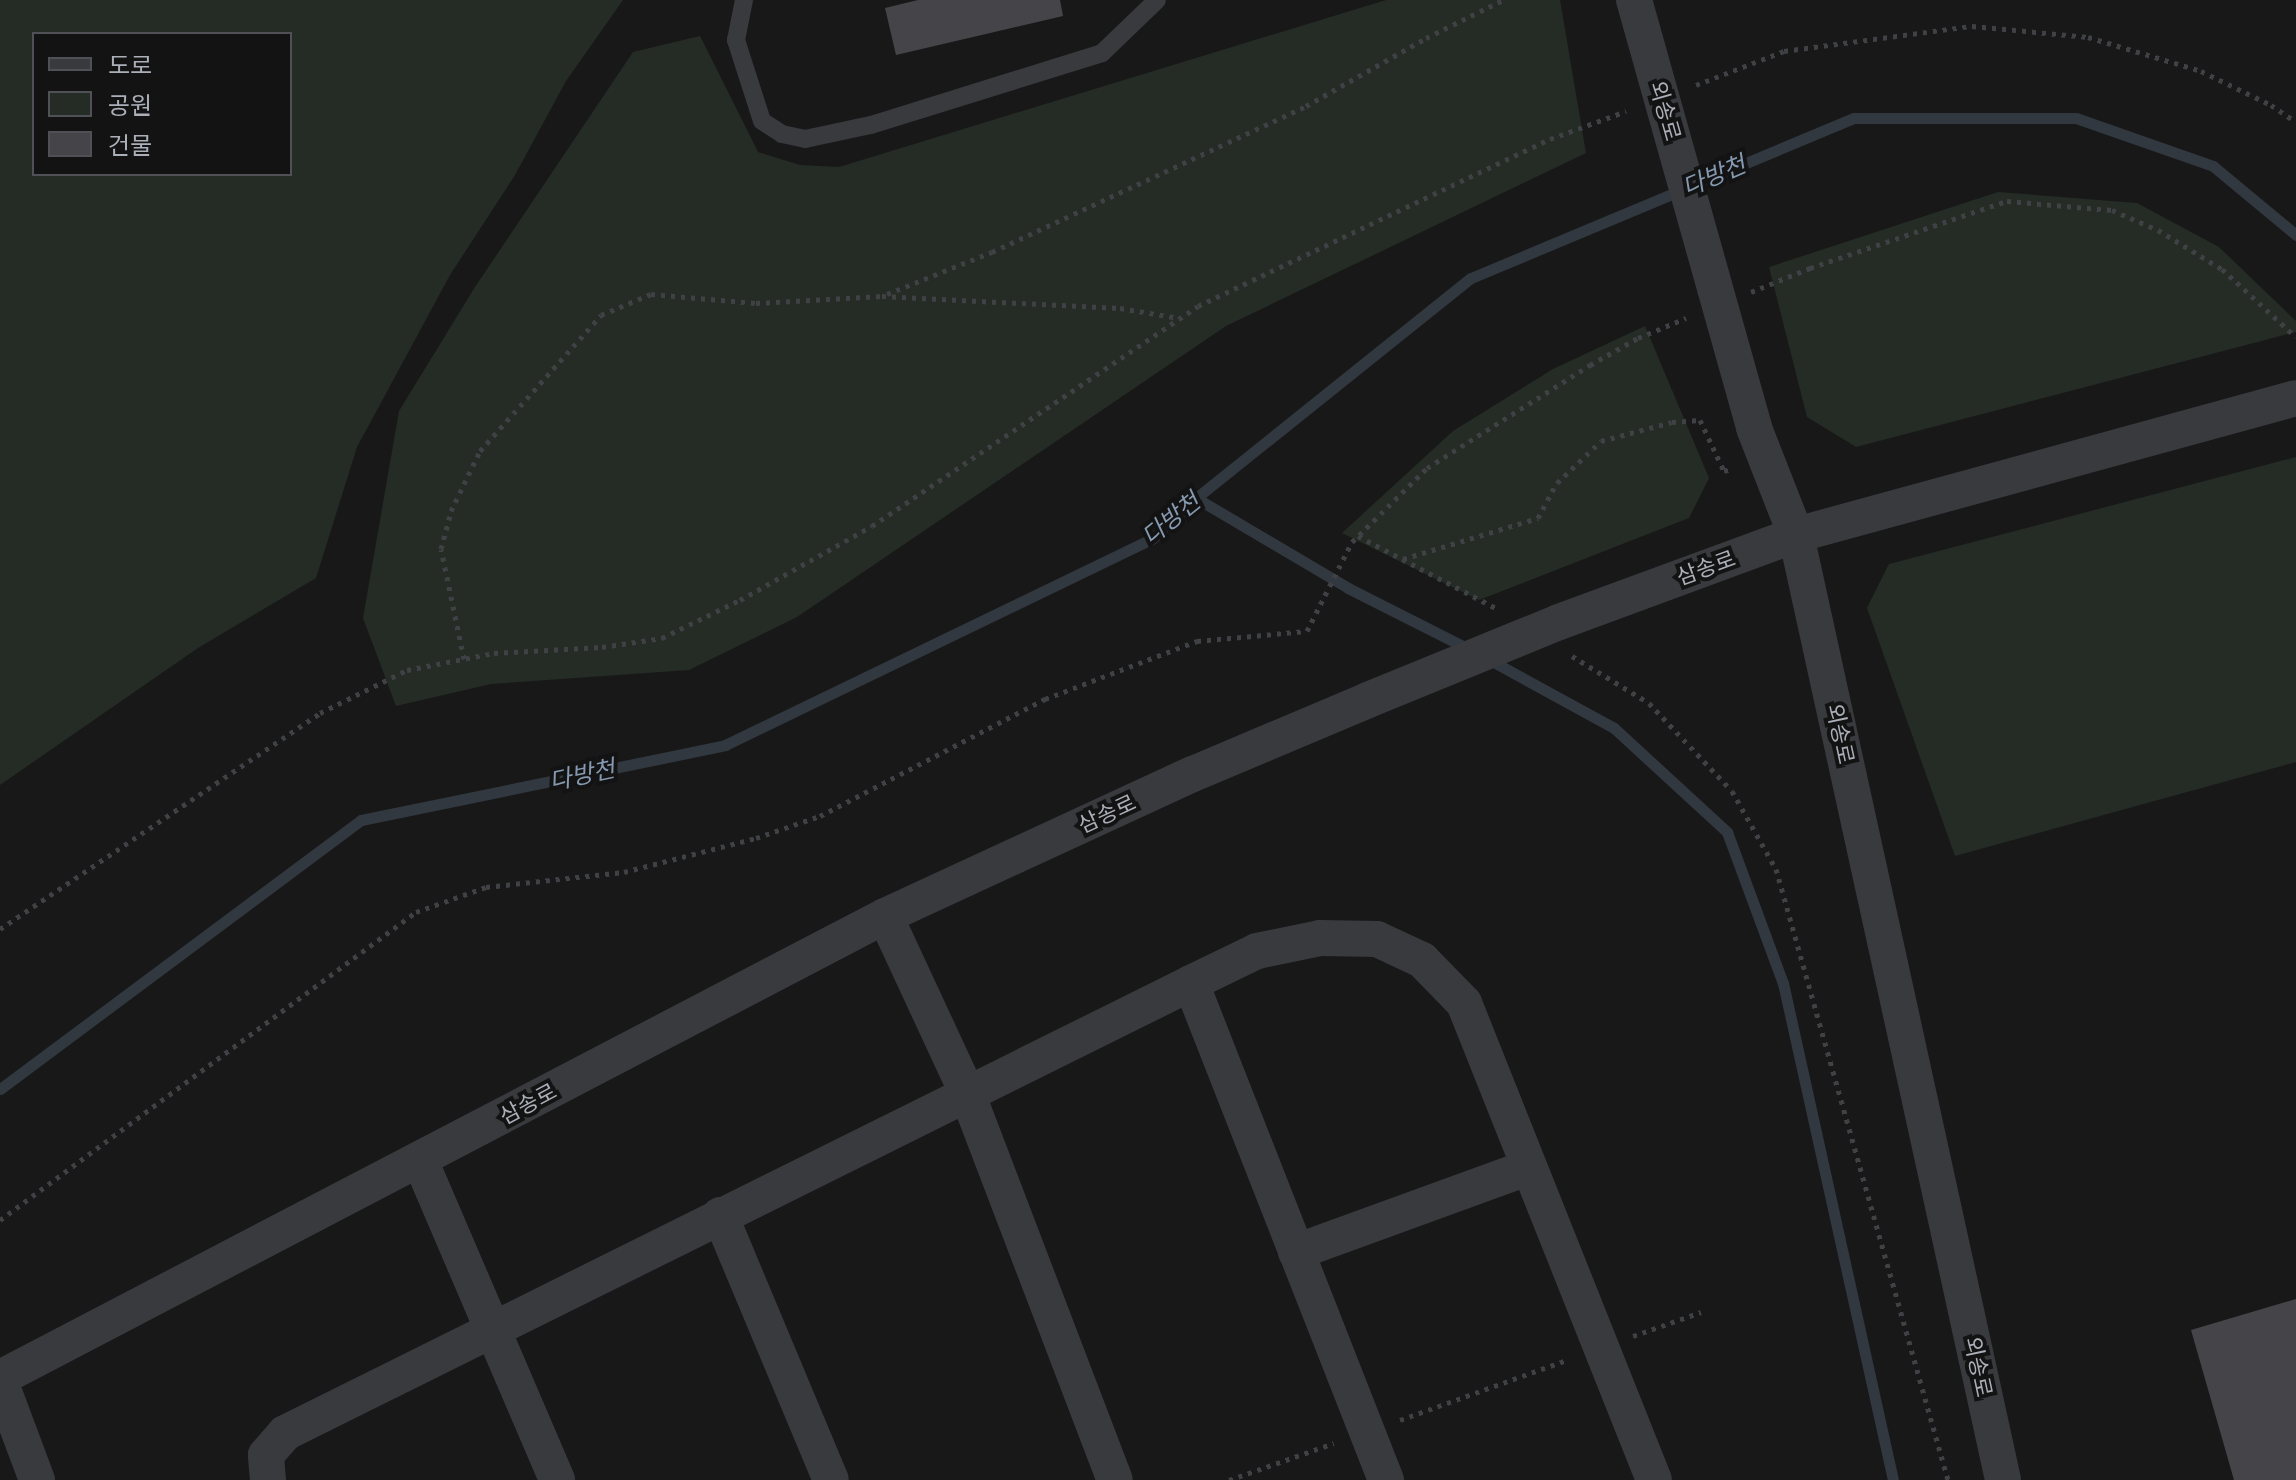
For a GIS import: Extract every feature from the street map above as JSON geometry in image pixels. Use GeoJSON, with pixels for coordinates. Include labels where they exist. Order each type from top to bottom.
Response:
{"type":"FeatureCollection","features":[{"type":"Feature","properties":{"kind":"street","name":"외송로"},"geometry":{"type":"LineString","coordinates":[[1634,0],[1759,442],[1796,535],[2003,1480]]}},
{"type":"Feature","properties":{"kind":"street","name":"삼송로"},"geometry":{"type":"LineString","coordinates":[[0,1380],[885,916],[1193,774],[1368,700],[1565,639],[1796,535],[2286,400]]}},
{"type":"Feature","properties":{"kind":"street"},"geometry":{"type":"LineString","coordinates":[[885,916],[967,1093],[1115,1480]]}},
{"type":"Feature","properties":{"kind":"street"},"geometry":{"type":"LineString","coordinates":[[268,1480],[266,1455],[285,1433],[491,1328],[1257,951],[1320,938],[1377,939],[1422,960],[1464,1003],[1654,1480]]}},
{"type":"Feature","properties":{"kind":"street"},"geometry":{"type":"LineString","coordinates":[[1191,983],[1386,1480]]}},
{"type":"Feature","properties":{"kind":"street"},"geometry":{"type":"LineString","coordinates":[[420,1160],[557,1480]]}},
{"type":"Feature","properties":{"kind":"street"},"geometry":{"type":"LineString","coordinates":[[1296,1252],[1529,1167]]}},
{"type":"Feature","properties":{"kind":"street"},"geometry":{"type":"LineString","coordinates":[[720,1215],[831,1480]]}},
{"type":"Feature","properties":{"kind":"street"},"geometry":{"type":"LineString","coordinates":[[0,1380],[37,1480]]}},
{"type":"Feature","properties":{"kind":"lane"},"geometry":{"type":"LineString","coordinates":[[744,0],[736,40],[762,121],[782,134],[805,139],[871,125],[1102,53],[1157,0]]}},
{"type":"Feature","properties":{"kind":"path"},"geometry":{"type":"LineString","coordinates":[[882,296],[992,252],[1291,113],[1503,0]]}},
{"type":"Feature","properties":{"kind":"path"},"geometry":{"type":"LineString","coordinates":[[1682,90],[1784,51],[1972,26],[2088,37],[2201,71],[2271,105],[2296,122]]}},
{"type":"Feature","properties":{"kind":"path"},"geometry":{"type":"LineString","coordinates":[[0,929],[320,713],[407,670],[464,659],[662,638],[740,600],[872,526],[1198,306],[1550,139],[1638,106]]}},
{"type":"Feature","properties":{"kind":"path"},"geometry":{"type":"LineString","coordinates":[[1738,297],[1838,258],[2007,201],[2112,210],[2158,230],[2222,269],[2296,337]]}},
{"type":"Feature","properties":{"kind":"path"},"geometry":{"type":"LineString","coordinates":[[464,659],[441,549],[451,511],[480,451],[601,315],[651,294],[756,303],[882,296],[1120,308],[1180,318]]}},
{"type":"Feature","properties":{"kind":"path"},"geometry":{"type":"LineString","coordinates":[[0,1220],[416,912],[486,887],[624,872],[756,838],[820,816],[1045,699],[1197,641],[1307,631],[1352,542],[1427,468],[1590,365],[1638,338],[1695,315]]}},
{"type":"Feature","properties":{"kind":"path"},"geometry":{"type":"LineString","coordinates":[[1402,559],[1538,518],[1557,483],[1601,441],[1672,422],[1700,420],[1724,471],[1759,442]]}},
{"type":"Feature","properties":{"kind":"path"},"geometry":{"type":"LineString","coordinates":[[1358,536],[1506,615]]}},
{"type":"Feature","properties":{"kind":"path"},"geometry":{"type":"LineString","coordinates":[[1565,639],[1649,703],[1732,791],[1776,869],[1948,1480]]}},
{"type":"Feature","properties":{"kind":"path"},"geometry":{"type":"LineString","coordinates":[[1229,1480],[1701,1312]]}},
{"type":"Feature","properties":{"kind":"green space"},"geometry":{"type":"Polygon","coordinates":[[[0,0],[623,0],[566,81],[515,175],[450,275],[357,447],[316,578],[198,648],[0,785],[0,0]]]}},
{"type":"Feature","properties":{"kind":"green space"},"geometry":{"type":"Polygon","coordinates":[[[1386,0],[1560,0],[1586,153],[1226,326],[797,617],[689,670],[491,684],[396,706],[363,618],[399,411],[475,287],[633,52],[700,36],[758,152],[800,165],[839,167],[1386,0]]]}},
{"type":"Feature","properties":{"kind":"green space"},"geometry":{"type":"Polygon","coordinates":[[[1998,192],[2137,203],[2219,247],[2296,321],[2296,332],[1856,447],[1807,417],[1769,267],[1998,192]]]}},
{"type":"Feature","properties":{"kind":"green space"},"geometry":{"type":"Polygon","coordinates":[[[1645,326],[1709,478],[1689,518],[1479,600],[1342,533],[1453,431],[1553,369],[1645,326]]]}},
{"type":"Feature","properties":{"kind":"green space"},"geometry":{"type":"Polygon","coordinates":[[[2296,457],[2296,762],[1955,856],[1867,608],[1889,564],[2296,457]]]}},
{"type":"Feature","properties":{"kind":"building"},"geometry":{"type":"Polygon","coordinates":[[[918,0],[1060,0],[1063,16],[896,55],[885,8],[918,0]]]}},
{"type":"Feature","properties":{"kind":"building"},"geometry":{"type":"Polygon","coordinates":[[[2296,1299],[2296,1480],[2234,1480],[2191,1330],[2296,1299]]]}},
{"type":"Feature","properties":{"kind":"waterway","name":"다방천"},"geometry":{"type":"LineString","coordinates":[[0,1089],[361,820],[725,745],[1152,539],[1196,498],[1471,278],[1854,118],[2076,118],[2213,166],[2296,235]]}},
{"type":"Feature","properties":{"kind":"waterway"},"geometry":{"type":"LineString","coordinates":[[1196,498],[1348,588],[1469,649]]}},
{"type":"Feature","properties":{"kind":"waterway"},"geometry":{"type":"LineString","coordinates":[[1488,659],[1614,728],[1727,832],[1783,983],[1893,1480]]}}]}
